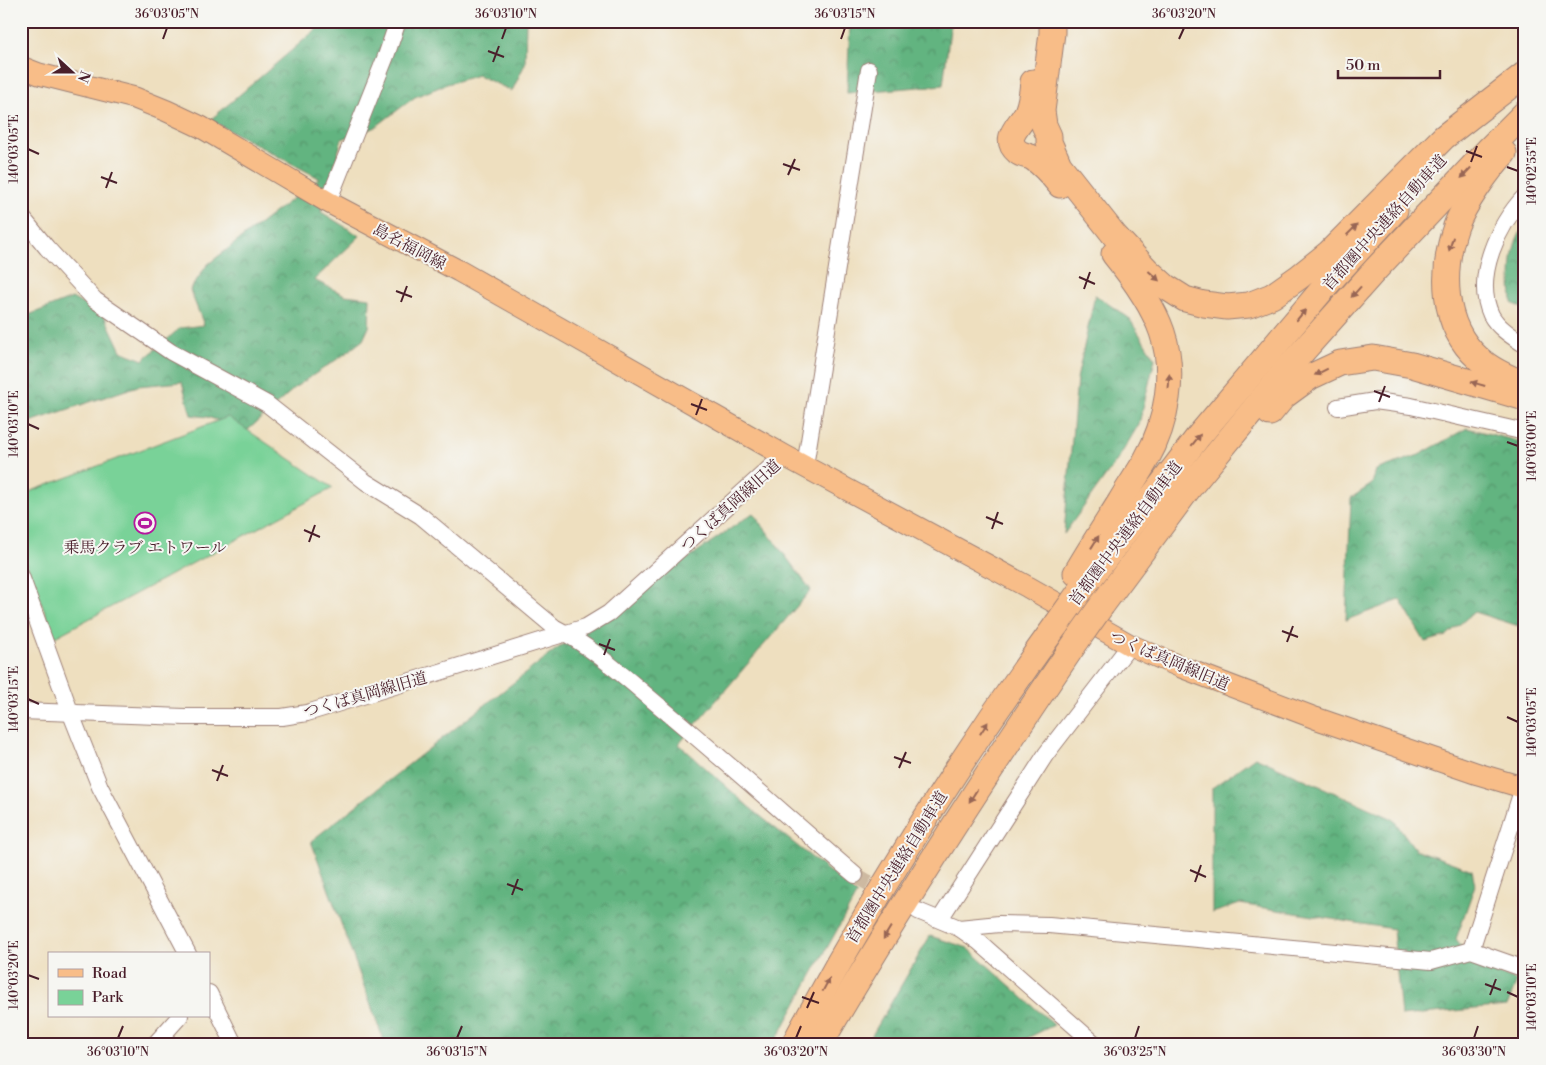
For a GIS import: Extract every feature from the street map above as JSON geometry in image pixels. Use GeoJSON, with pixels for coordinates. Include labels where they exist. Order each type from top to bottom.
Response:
{"type":"FeatureCollection","features":[{"type":"Feature","properties":{"kind":"highway"},"geometry":{"type":"LineString","coordinates":[[1043,21],[1030,101],[1022,121],[1014,130],[1012,142],[1019,153],[1031,157],[1049,172],[1128,271],[1154,314],[1162,332],[1167,352],[1169,374],[1167,399],[1158,432],[1147,458],[1075,587]]}},
{"type":"Feature","properties":{"kind":"highway"},"geometry":{"type":"LineString","coordinates":[[1052,21],[1042,111],[1049,142],[1059,165],[1115,236],[1166,287],[1185,299],[1227,307],[1249,305],[1272,296],[1299,277],[1328,253],[1444,137],[1525,75]]}},
{"type":"Feature","properties":{"kind":"highway","name":"首都圏中央連絡自動車道"},"geometry":{"type":"LineString","coordinates":[[794,1044],[835,968],[930,812],[1075,587],[1327,284],[1447,154],[1525,75]]}},
{"type":"Feature","properties":{"kind":"highway","name":"首都圏中央連絡自動車道"},"geometry":{"type":"LineString","coordinates":[[820,1044],[919,880],[988,773],[1189,488],[1287,369],[1376,269],[1525,113]]}},
{"type":"Feature","properties":{"kind":"highway"},"geometry":{"type":"LineString","coordinates":[[1525,131],[1501,156],[1480,184],[1457,224],[1449,252],[1446,286],[1454,324],[1466,345],[1478,359],[1495,370],[1525,384]]}},
{"type":"Feature","properties":{"kind":"highway"},"geometry":{"type":"LineString","coordinates":[[1106,608],[1284,396],[1310,377],[1340,363],[1373,358],[1412,365],[1525,398]]}},
{"type":"Feature","properties":{"kind":"main road","name":"島名福岡線"},"geometry":{"type":"LineString","coordinates":[[21,67],[39,74],[135,98],[201,128],[328,202],[459,271],[785,456]]}},
{"type":"Feature","properties":{"kind":"main road","name":"つくば真岡線旧道"},"geometry":{"type":"LineString","coordinates":[[785,456],[1028,587],[1130,645],[1181,667],[1315,718],[1524,788]]}},
{"type":"Feature","properties":{"kind":"street"},"geometry":{"type":"LineString","coordinates":[[328,202],[398,21]]}},
{"type":"Feature","properties":{"kind":"street"},"geometry":{"type":"LineString","coordinates":[[805,466],[869,70]]}},
{"type":"Feature","properties":{"kind":"street"},"geometry":{"type":"LineString","coordinates":[[1525,196],[1511,211],[1496,237],[1485,282],[1486,299],[1492,316],[1508,334],[1525,345]]}},
{"type":"Feature","properties":{"kind":"street"},"geometry":{"type":"LineString","coordinates":[[21,216],[47,248],[95,300],[171,352],[267,404],[366,482],[421,516],[554,628],[564,632],[639,689],[855,875]]}},
{"type":"Feature","properties":{"kind":"street"},"geometry":{"type":"LineString","coordinates":[[1338,407],[1375,401],[1411,406],[1525,432]]}},
{"type":"Feature","properties":{"kind":"street","name":"つくば真岡線旧道"},"geometry":{"type":"LineString","coordinates":[[21,711],[71,714],[282,717],[316,710],[564,632],[586,627],[609,613],[785,456]]}},
{"type":"Feature","properties":{"kind":"street"},"geometry":{"type":"LineString","coordinates":[[21,576],[71,714],[100,787],[187,952]]}},
{"type":"Feature","properties":{"kind":"street"},"geometry":{"type":"LineString","coordinates":[[940,920],[1046,754],[1130,645]]}},
{"type":"Feature","properties":{"kind":"street"},"geometry":{"type":"LineString","coordinates":[[1471,950],[1524,788]]}},
{"type":"Feature","properties":{"kind":"street"},"geometry":{"type":"LineString","coordinates":[[918,911],[959,928],[980,942],[1095,1044]]}},
{"type":"Feature","properties":{"kind":"street"},"geometry":{"type":"LineString","coordinates":[[959,928],[999,924],[1049,925],[1431,961],[1471,950],[1525,969]]}},
{"type":"Feature","properties":{"kind":"street"},"geometry":{"type":"LineString","coordinates":[[210,995],[234,1044]]}},
{"type":"Feature","properties":{"kind":"street"},"geometry":{"type":"LineString","coordinates":[[155,1044],[178,1018]]}},
{"type":"Feature","properties":{"kind":"green space"},"geometry":{"type":"Polygon","coordinates":[[[326,21],[526,21],[525,64],[512,91],[478,75],[447,84],[415,97],[374,128],[342,139],[321,212],[360,236],[314,280],[345,295],[370,298],[369,327],[363,340],[297,386],[248,430],[207,417],[191,415],[182,382],[138,386],[21,425],[21,318],[72,298],[105,317],[121,351],[143,360],[180,328],[204,325],[190,290],[207,265],[319,178],[210,120],[326,21]]]}},
{"type":"Feature","properties":{"kind":"green space"},"geometry":{"type":"Polygon","coordinates":[[[850,21],[951,21],[943,85],[847,93],[850,21]]]}},
{"type":"Feature","properties":{"kind":"green space"},"geometry":{"type":"Polygon","coordinates":[[[1525,225],[1525,310],[1512,303],[1511,273],[1513,252],[1525,225]]]}},
{"type":"Feature","properties":{"kind":"green space"},"geometry":{"type":"Polygon","coordinates":[[[1095,295],[1129,318],[1155,359],[1139,424],[1118,459],[1064,534],[1077,379],[1095,295]]]}},
{"type":"Feature","properties":{"kind":"green space","name":"乗馬クラブ エトワール"},"geometry":{"type":"Polygon","coordinates":[[[228,417],[333,488],[55,637],[21,551],[21,495],[228,417]]]}},
{"type":"Feature","properties":{"kind":"green space"},"geometry":{"type":"Polygon","coordinates":[[[1467,428],[1525,443],[1525,628],[1474,612],[1446,636],[1425,642],[1400,600],[1346,620],[1351,498],[1372,484],[1376,470],[1419,455],[1467,428]]]}},
{"type":"Feature","properties":{"kind":"green space"},"geometry":{"type":"Polygon","coordinates":[[[753,513],[811,590],[679,744],[749,807],[857,894],[774,1044],[385,1044],[311,841],[554,651],[753,513]]]}},
{"type":"Feature","properties":{"kind":"green space"},"geometry":{"type":"Polygon","coordinates":[[[1255,757],[1393,819],[1415,849],[1472,870],[1475,885],[1456,939],[1476,965],[1517,981],[1507,1006],[1401,1016],[1393,929],[1240,904],[1212,913],[1212,788],[1255,757]]]}},
{"type":"Feature","properties":{"kind":"green space"},"geometry":{"type":"Polygon","coordinates":[[[930,936],[968,948],[1054,1025],[1015,1044],[867,1044],[930,936]]]}},
{"type":"Feature","properties":{"kind":"tunnel"},"geometry":{"type":"LineString","coordinates":[[855,875],[914,909]]}},
{"type":"Feature","properties":{"kind":"place","name":"乗馬クラブ エトワール"},"geometry":{"type":"Point","coordinates":[145,523]}}]}
